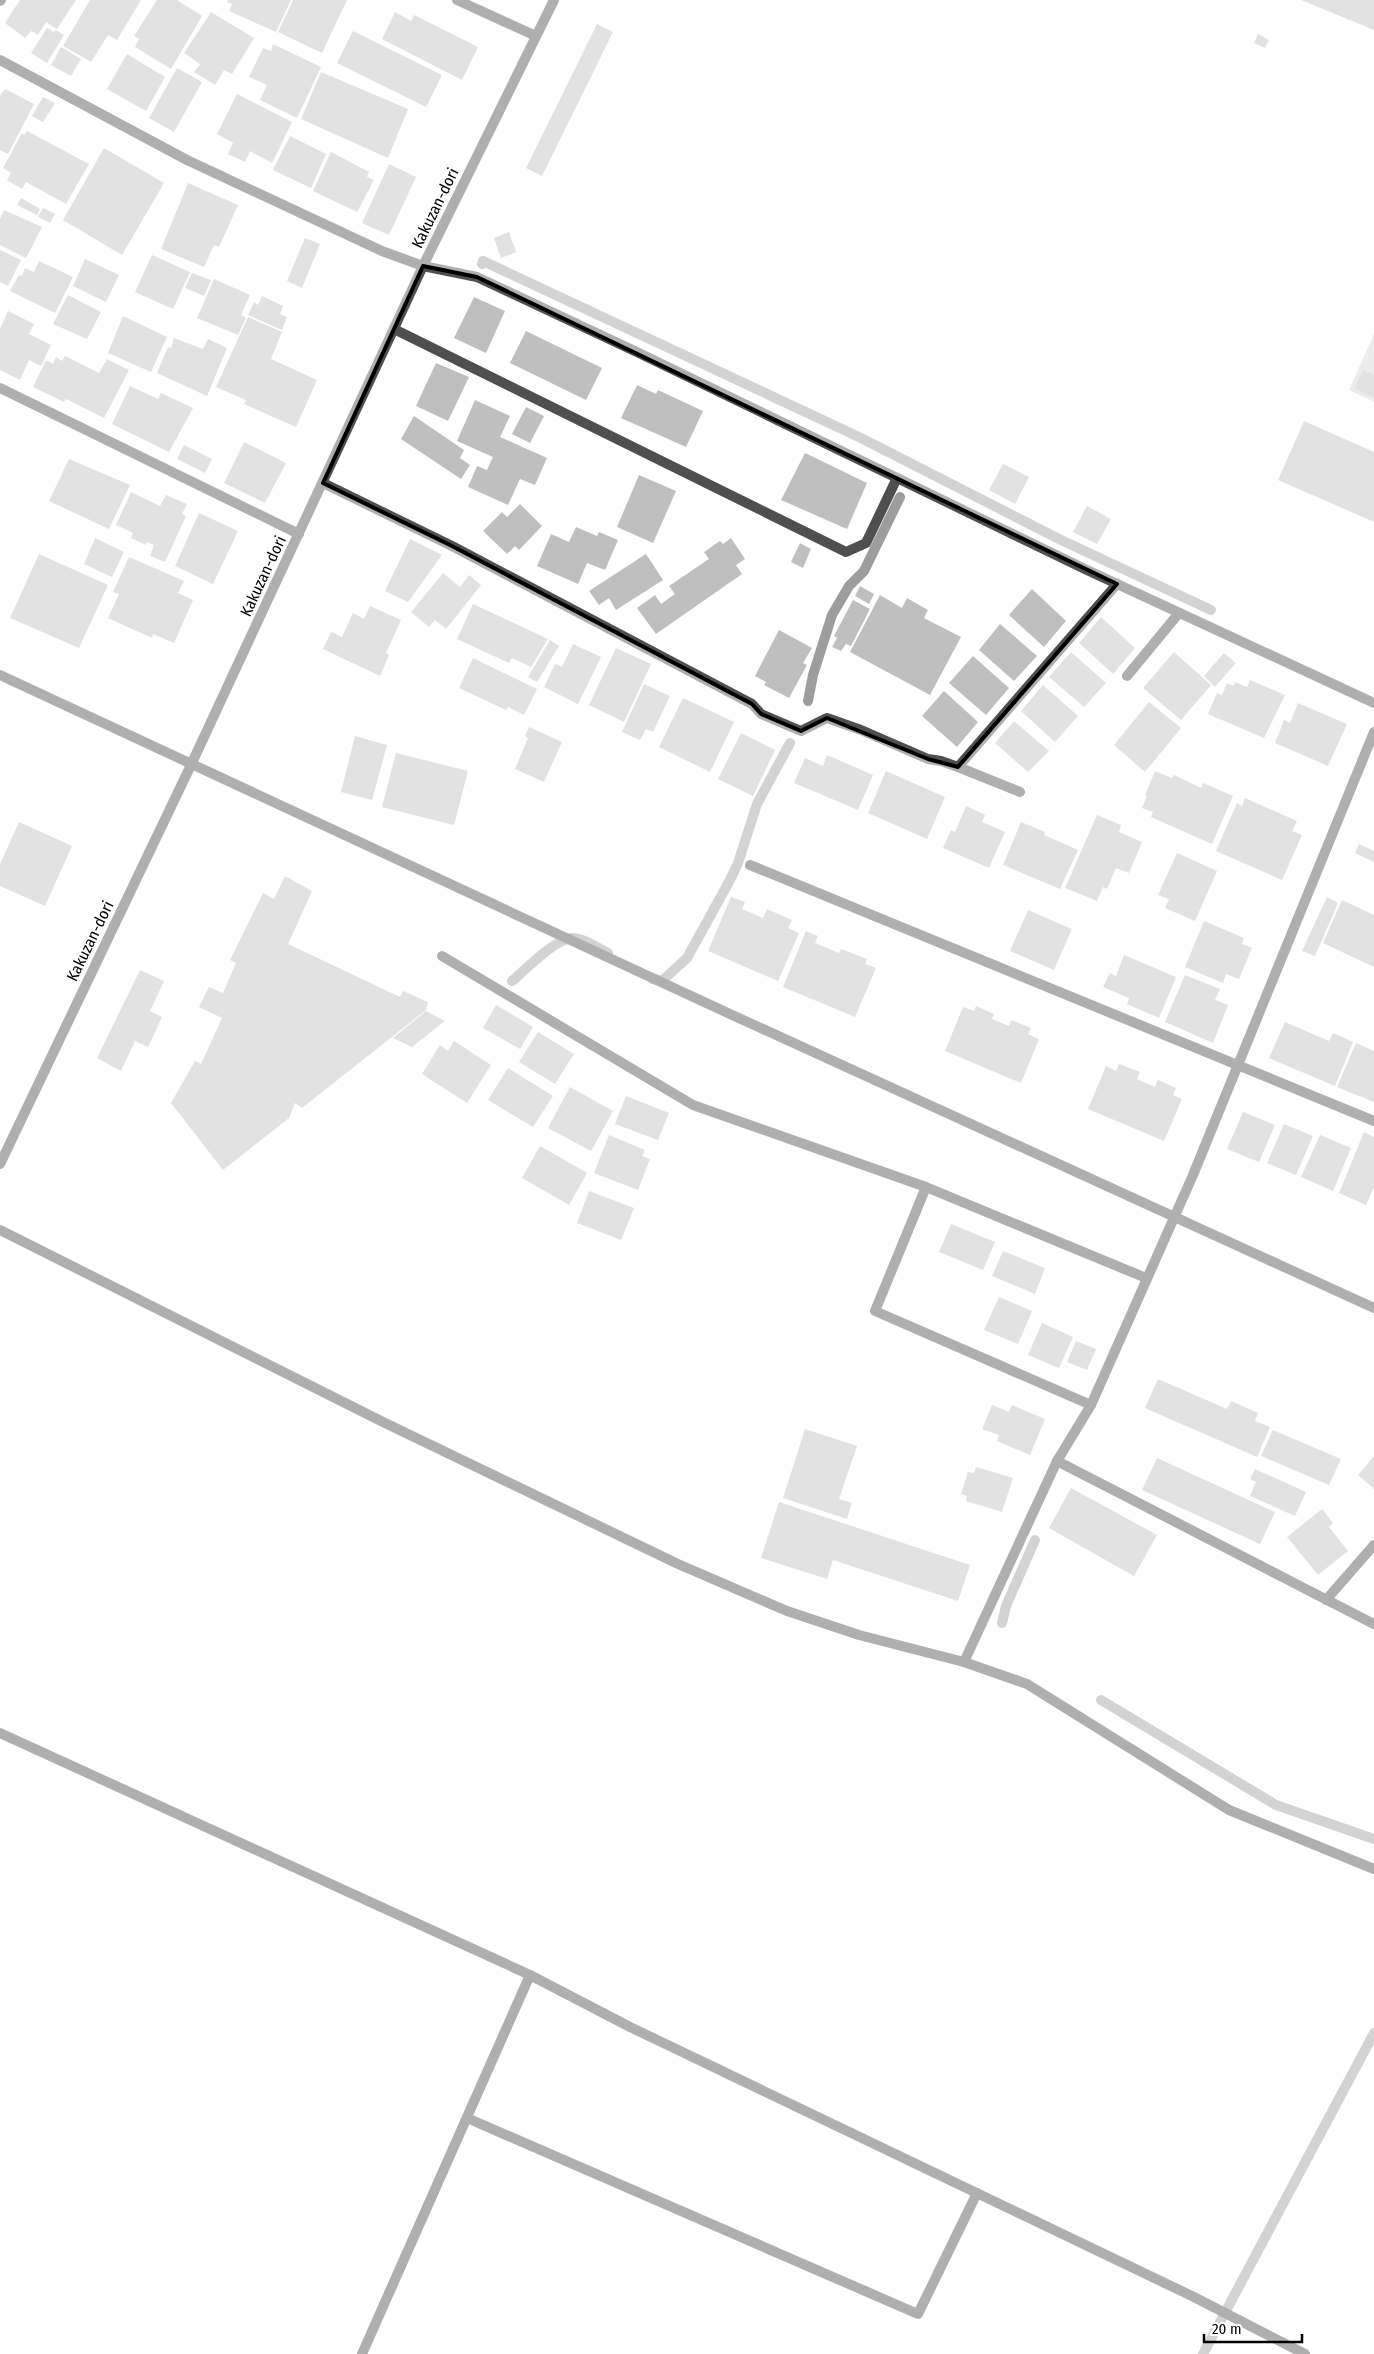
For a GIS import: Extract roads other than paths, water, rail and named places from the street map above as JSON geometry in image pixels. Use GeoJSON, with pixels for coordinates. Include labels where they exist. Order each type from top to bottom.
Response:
{"type":"FeatureCollection","features":[{"type":"Feature","properties":{"kind":"street"},"geometry":{"type":"LineString","coordinates":[[457,0],[536,36]]}},
{"type":"Feature","properties":{"kind":"street","name":"Kakuzan-dori"},"geometry":{"type":"LineString","coordinates":[[0,1164],[191,765],[423,266],[554,0]]}},
{"type":"Feature","properties":{"kind":"street"},"geometry":{"type":"LineString","coordinates":[[0,60],[187,160],[382,251],[423,266],[477,277],[640,353],[1117,584],[1374,703]]}},
{"type":"Feature","properties":{"kind":"street"},"geometry":{"type":"LineString","coordinates":[[394,329],[846,552],[866,543],[897,478]]}},
{"type":"Feature","properties":{"kind":"street"},"geometry":{"type":"LineString","coordinates":[[0,388],[299,534]]}},
{"type":"Feature","properties":{"kind":"street"},"geometry":{"type":"LineString","coordinates":[[323,483],[461,550],[752,704],[761,714],[801,730],[827,718],[861,730],[928,759],[941,760],[1020,792]]}},
{"type":"Feature","properties":{"kind":"street"},"geometry":{"type":"LineString","coordinates":[[958,767],[1117,584]]}},
{"type":"Feature","properties":{"kind":"street"},"geometry":{"type":"LineString","coordinates":[[1127,676],[1179,613]]}},
{"type":"Feature","properties":{"kind":"street"},"geometry":{"type":"LineString","coordinates":[[0,675],[1173,1218],[1374,1308]]}},
{"type":"Feature","properties":{"kind":"street"},"geometry":{"type":"LineString","coordinates":[[964,1662],[1056,1461],[1091,1405],[1238,1065],[1374,732]]}},
{"type":"Feature","properties":{"kind":"street"},"geometry":{"type":"LineString","coordinates":[[750,865],[1374,1121]]}},
{"type":"Feature","properties":{"kind":"street"},"geometry":{"type":"LineString","coordinates":[[442,956],[692,1105],[926,1187],[1146,1278]]}},
{"type":"Feature","properties":{"kind":"street"},"geometry":{"type":"LineString","coordinates":[[926,1187],[875,1311],[1091,1405]]}},
{"type":"Feature","properties":{"kind":"street"},"geometry":{"type":"LineString","coordinates":[[0,1230],[383,1422],[678,1564],[787,1611],[859,1635],[964,1662],[1027,1684],[1228,1810],[1374,1869]]}},
{"type":"Feature","properties":{"kind":"street"},"geometry":{"type":"LineString","coordinates":[[1056,1461],[1374,1624]]}},
{"type":"Feature","properties":{"kind":"street"},"geometry":{"type":"LineString","coordinates":[[1326,1600],[1374,1545]]}},
{"type":"Feature","properties":{"kind":"street"},"geometry":{"type":"LineString","coordinates":[[0,1733],[530,1975],[630,2027],[1194,2297],[1305,2354]]}},
{"type":"Feature","properties":{"kind":"street"},"geometry":{"type":"LineString","coordinates":[[362,2354],[530,1975]]}},
{"type":"Feature","properties":{"kind":"street"},"geometry":{"type":"LineString","coordinates":[[467,2118],[918,2314],[977,2193]]}},
{"type":"Feature","properties":{"kind":"waterway"},"geometry":{"type":"LineString","coordinates":[[482,264],[483,261],[861,438],[1061,540],[1211,610]]}},
{"type":"Feature","properties":{"kind":"waterway"},"geometry":{"type":"LineString","coordinates":[[808,701],[813,675],[832,615],[849,586],[864,571],[900,497]]}},
{"type":"Feature","properties":{"kind":"waterway"},"geometry":{"type":"LineString","coordinates":[[653,979],[662,981],[687,958],[730,880],[738,863],[757,804],[790,743]]}},
{"type":"Feature","properties":{"kind":"waterway"},"geometry":{"type":"LineString","coordinates":[[512,981],[549,949],[565,940],[572,938],[581,940],[608,953]]}},
{"type":"Feature","properties":{"kind":"waterway"},"geometry":{"type":"LineString","coordinates":[[1002,1623],[1006,1606],[1035,1540]]}},
{"type":"Feature","properties":{"kind":"waterway"},"geometry":{"type":"LineString","coordinates":[[1101,1700],[1276,1805],[1374,1839]]}},
{"type":"Feature","properties":{"kind":"waterway"},"geometry":{"type":"LineString","coordinates":[[1203,2354],[1374,2033]]}}]}
